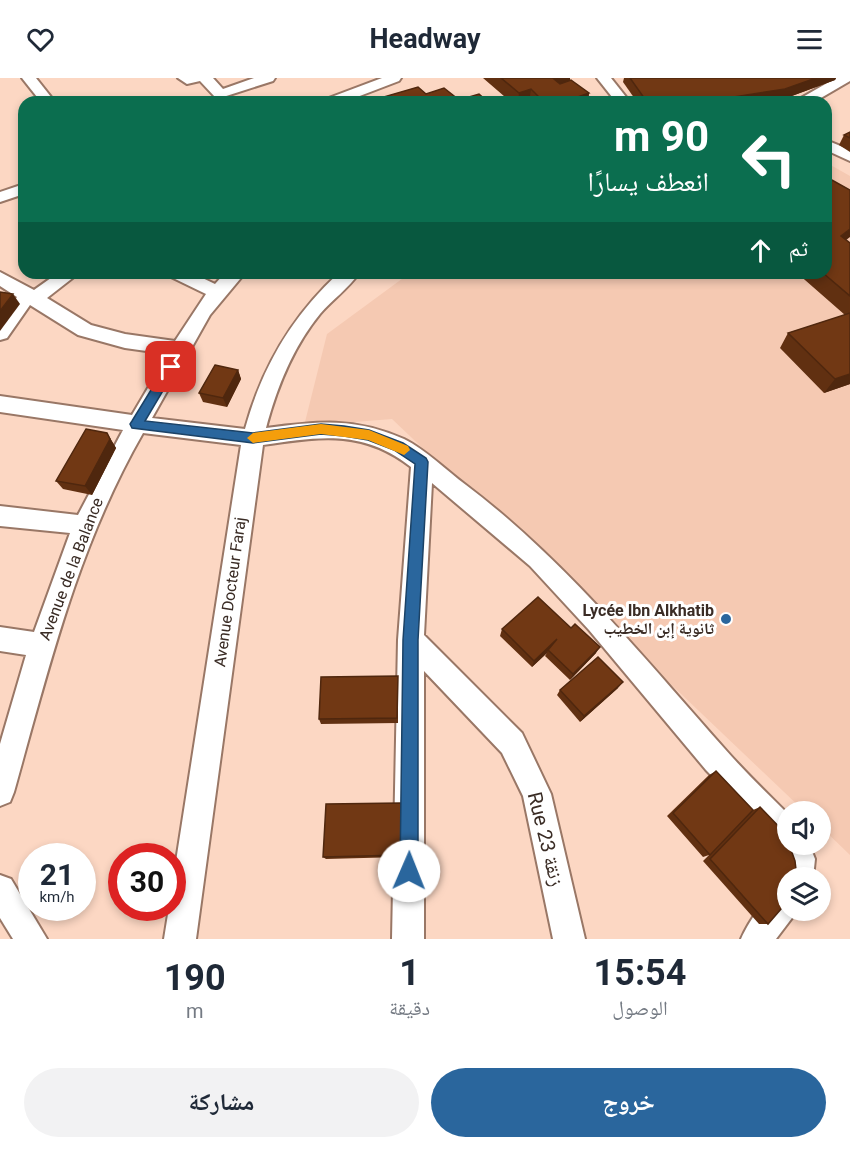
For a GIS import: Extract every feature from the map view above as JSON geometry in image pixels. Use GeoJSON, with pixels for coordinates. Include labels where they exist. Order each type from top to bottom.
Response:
{"type":"FeatureCollection","features":[{"type":"Feature","properties":{"kind":"street"},"geometry":{"type":"LineString","coordinates":[[28,78],[43,96]]}},
{"type":"Feature","properties":{"kind":"street"},"geometry":{"type":"LineString","coordinates":[[185,78],[187,80],[195,78]]}},
{"type":"Feature","properties":{"kind":"street"},"geometry":{"type":"LineString","coordinates":[[205,78],[220,94],[268,78]]}},
{"type":"Feature","properties":{"kind":"street"},"geometry":{"type":"LineString","coordinates":[[347,96],[394,78]]}},
{"type":"Feature","properties":{"kind":"street"},"geometry":{"type":"LineString","coordinates":[[606,80],[625,78]]}},
{"type":"Feature","properties":{"kind":"street"},"geometry":{"type":"LineString","coordinates":[[816,96],[845,78]]}},
{"type":"Feature","properties":{"kind":"street"},"geometry":{"type":"LineString","coordinates":[[606,80],[618,96]]}},
{"type":"Feature","properties":{"kind":"street"},"geometry":{"type":"LineString","coordinates":[[832,147],[850,156]]}},
{"type":"Feature","properties":{"kind":"street"},"geometry":{"type":"LineString","coordinates":[[0,197],[18,192]]}},
{"type":"Feature","properties":{"kind":"street"},"geometry":{"type":"LineString","coordinates":[[0,278],[85,330],[99,336],[181,349]]}},
{"type":"Feature","properties":{"kind":"street"},"geometry":{"type":"LineString","coordinates":[[0,333],[31,298],[61,279]]}},
{"type":"Feature","properties":{"kind":"street"},"geometry":{"type":"LineString","coordinates":[[189,279],[216,292]]}},
{"type":"Feature","properties":{"kind":"street","name":"Avenue de la Balance"},"geometry":{"type":"LineString","coordinates":[[0,792],[42,645],[84,525],[136,424],[216,292],[230,279]]}},
{"type":"Feature","properties":{"kind":"street","name":"Avenue Docteur Faraj"},"geometry":{"type":"LineString","coordinates":[[180,939],[253,438],[262,402],[274,370],[293,334],[309,313],[344,279]]}},
{"type":"Feature","properties":{"kind":"street"},"geometry":{"type":"LineString","coordinates":[[0,404],[253,438],[321,429],[344,431],[369,435],[399,446],[511,534],[537,560],[598,622],[716,760],[777,824]]}},
{"type":"Feature","properties":{"kind":"street"},"geometry":{"type":"LineString","coordinates":[[408,939],[411,640],[422,462]]}},
{"type":"Feature","properties":{"kind":"street"},"geometry":{"type":"LineString","coordinates":[[0,516],[84,525]]}},
{"type":"Feature","properties":{"kind":"street"},"geometry":{"type":"LineString","coordinates":[[0,639],[42,645]]}},
{"type":"Feature","properties":{"kind":"street","name":"Rue 23 زنقة"},"geometry":{"type":"LineString","coordinates":[[411,640],[512,743],[537,794],[569,939]]}},
{"type":"Feature","properties":{"kind":"street"},"geometry":{"type":"LineString","coordinates":[[0,890],[31,939]]}},
{"type":"Feature","properties":{"kind":"street"},"geometry":{"type":"LineString","coordinates":[[757,939],[777,913]]}},
{"type":"Feature","properties":{"kind":"shaded area","name":"Lycée Ibn Alkhatib ثانوية إبن الخطيب"},"geometry":{"type":"Polygon","coordinates":[[[832,166],[850,176],[850,855],[831,837],[831,801],[793,801],[392,419],[304,426],[327,334],[402,279],[832,279],[832,166]]]}},
{"type":"Feature","properties":{"kind":"building"},"geometry":{"type":"Polygon","coordinates":[[[501,78],[557,78],[554,79],[560,84],[571,80],[589,93],[581,96],[538,96],[531,89],[519,93],[501,78]]]}},
{"type":"Feature","properties":{"kind":"building"},"geometry":{"type":"Polygon","coordinates":[[[630,78],[816,78],[785,89],[740,96],[643,96],[630,78]]]}},
{"type":"Feature","properties":{"kind":"building"},"geometry":{"type":"Polygon","coordinates":[[[418,87],[426,94],[444,88],[454,96],[387,96],[418,87]]]}},
{"type":"Feature","properties":{"kind":"building"},"geometry":{"type":"Polygon","coordinates":[[[832,180],[850,190],[850,229],[841,236],[850,243],[850,296],[830,279],[832,279],[832,180]]]}},
{"type":"Feature","properties":{"kind":"building"},"geometry":{"type":"Polygon","coordinates":[[[0,292],[13,294],[0,311],[0,292]]]}},
{"type":"Feature","properties":{"kind":"building"},"geometry":{"type":"Polygon","coordinates":[[[850,313],[850,374],[835,379],[788,333],[850,313]]]}},
{"type":"Feature","properties":{"kind":"building"},"geometry":{"type":"Polygon","coordinates":[[[215,365],[238,370],[223,398],[199,393],[215,365]]]}},
{"type":"Feature","properties":{"kind":"building"},"geometry":{"type":"Polygon","coordinates":[[[86,429],[107,433],[110,439],[85,486],[56,481],[86,429]]]}},
{"type":"Feature","properties":{"kind":"building"},"geometry":{"type":"Polygon","coordinates":[[[538,597],[571,628],[575,624],[600,647],[573,674],[548,650],[557,639],[534,661],[502,629],[538,597]]]}},
{"type":"Feature","properties":{"kind":"building"},"geometry":{"type":"Polygon","coordinates":[[[598,657],[623,682],[584,716],[560,690],[598,657]]]}},
{"type":"Feature","properties":{"kind":"building"},"geometry":{"type":"Polygon","coordinates":[[[398,676],[397,718],[319,719],[321,677],[398,676]]]}},
{"type":"Feature","properties":{"kind":"building"},"geometry":{"type":"Polygon","coordinates":[[[716,771],[753,810],[710,855],[673,813],[716,771]]]}},
{"type":"Feature","properties":{"kind":"building"},"geometry":{"type":"Polygon","coordinates":[[[401,803],[401,855],[323,857],[326,804],[401,803]]]}},
{"type":"Feature","properties":{"kind":"building"},"geometry":{"type":"Polygon","coordinates":[[[760,807],[777,825],[777,855],[793,855],[796,867],[777,867],[777,914],[768,924],[710,859],[760,807]]]}},
{"type":"Feature","properties":{"kind":"slow traffic"},"geometry":{"type":"LineString","coordinates":[[253,438],[321,429],[369,435],[404,450]]}},
{"type":"Feature","properties":{"kind":"place","name":"Lycée Ibn Alkhatib ثانوية إبن الخطيب"},"geometry":{"type":"Point","coordinates":[726,619]}},
{"type":"Feature","properties":{"kind":"route"},"geometry":{"type":"LineString","coordinates":[[171,367],[136,424],[253,438],[321,429],[344,431],[369,435],[399,446],[422,462],[411,640],[409,871]]}}]}
